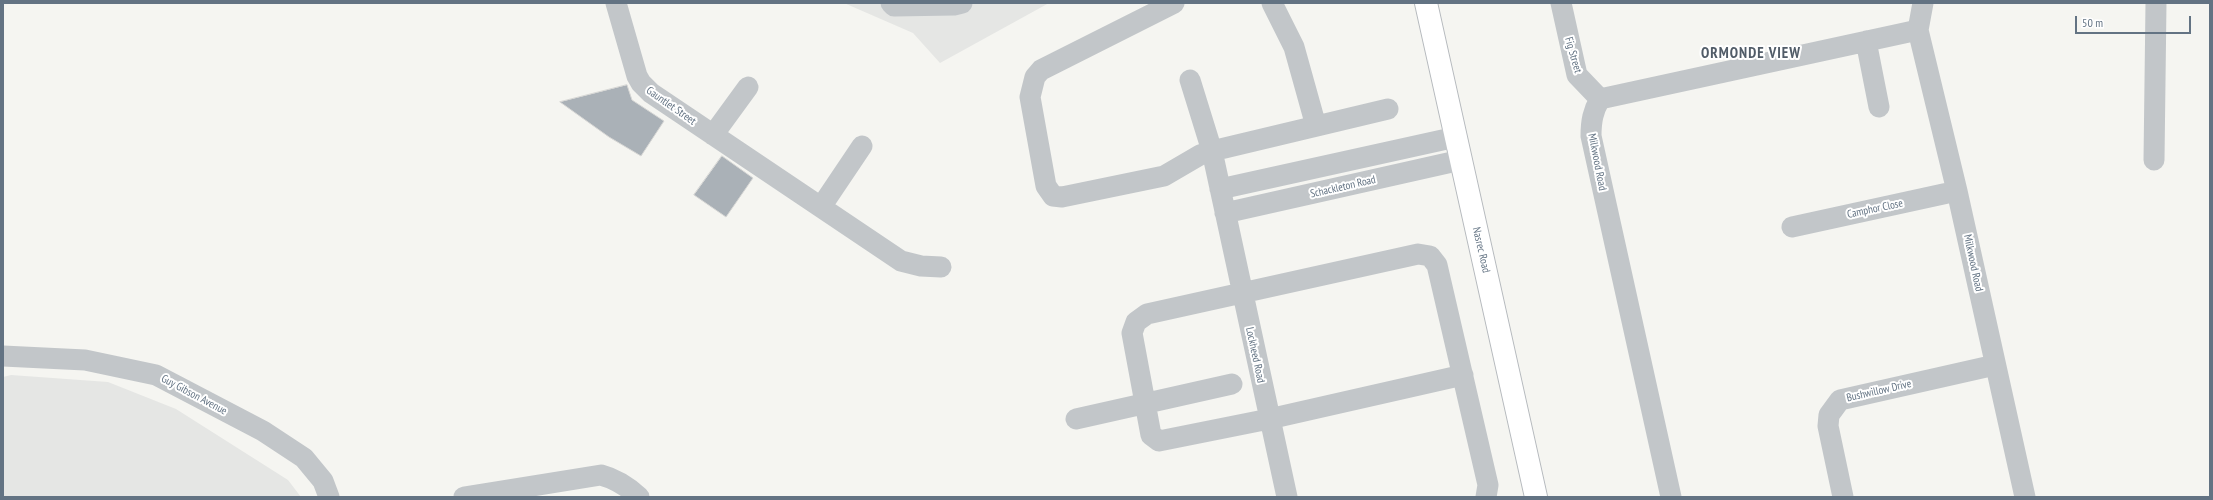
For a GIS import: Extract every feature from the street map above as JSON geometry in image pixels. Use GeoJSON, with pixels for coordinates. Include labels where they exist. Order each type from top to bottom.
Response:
{"type":"FeatureCollection","features":[{"type":"Feature","properties":{"kind":"main road","name":"Nasrec Road"},"geometry":{"type":"LineString","coordinates":[[1413,3],[1449,138]]}},
{"type":"Feature","properties":{"kind":"main road","name":"Nasrec Road"},"geometry":{"type":"LineString","coordinates":[[1426,3],[1449,138],[1522,497]]}},
{"type":"Feature","properties":{"kind":"main road","name":"Nasrec Road"},"geometry":{"type":"LineString","coordinates":[[1454,162],[1536,497]]}},
{"type":"Feature","properties":{"kind":"street","name":"Gauntlet Street"},"geometry":{"type":"LineString","coordinates":[[616,3],[640,83],[651,93],[901,261],[921,266],[941,267]]}},
{"type":"Feature","properties":{"kind":"street"},"geometry":{"type":"LineString","coordinates":[[891,3],[894,6],[954,5],[962,3]]}},
{"type":"Feature","properties":{"kind":"street"},"geometry":{"type":"LineString","coordinates":[[1174,3],[1041,70],[1035,77],[1030,97],[1046,186],[1053,196],[1062,197],[1164,176],[1200,155],[1212,151],[1388,109]]}},
{"type":"Feature","properties":{"kind":"street"},"geometry":{"type":"LineString","coordinates":[[1272,3],[1294,47],[1316,126]]}},
{"type":"Feature","properties":{"kind":"street","name":"Fig Street"},"geometry":{"type":"LineString","coordinates":[[1561,3],[1577,75],[1600,99]]}},
{"type":"Feature","properties":{"kind":"street","name":"Milkwood Road"},"geometry":{"type":"LineString","coordinates":[[1923,3],[1918,30],[1957,191],[2025,497]]}},
{"type":"Feature","properties":{"kind":"street"},"geometry":{"type":"LineString","coordinates":[[2154,160],[2156,3]]}},
{"type":"Feature","properties":{"kind":"street"},"geometry":{"type":"LineString","coordinates":[[1600,99],[1918,30]]}},
{"type":"Feature","properties":{"kind":"street"},"geometry":{"type":"LineString","coordinates":[[1866,41],[1879,107]]}},
{"type":"Feature","properties":{"kind":"street","name":"Lockheed Road"},"geometry":{"type":"LineString","coordinates":[[1190,80],[1212,151],[1269,420],[1287,497]]}},
{"type":"Feature","properties":{"kind":"street"},"geometry":{"type":"LineString","coordinates":[[713,135],[748,87]]}},
{"type":"Feature","properties":{"kind":"street","name":"Milkwood Road"},"geometry":{"type":"LineString","coordinates":[[1600,99],[1594,110],[1591,122],[1591,136],[1671,497]]}},
{"type":"Feature","properties":{"kind":"street"},"geometry":{"type":"LineString","coordinates":[[1220,188],[1449,138]]}},
{"type":"Feature","properties":{"kind":"street"},"geometry":{"type":"LineString","coordinates":[[821,207],[862,146]]}},
{"type":"Feature","properties":{"kind":"street","name":"Schackleton Road"},"geometry":{"type":"LineString","coordinates":[[1225,213],[1454,162]]}},
{"type":"Feature","properties":{"kind":"street"},"geometry":{"type":"LineString","coordinates":[[1333,163],[1338,188]]}},
{"type":"Feature","properties":{"kind":"street","name":"Camphor Close"},"geometry":{"type":"LineString","coordinates":[[1792,227],[1957,191]]}},
{"type":"Feature","properties":{"kind":"street"},"geometry":{"type":"LineString","coordinates":[[1463,376],[1269,420],[1159,441],[1152,436],[1132,333],[1136,322],[1147,314],[1242,295],[1410,256],[1425,254],[1433,258],[1437,265],[1463,376],[1488,485],[1486,497]]}},
{"type":"Feature","properties":{"kind":"street","name":"Guy Gibson Avenue"},"geometry":{"type":"LineString","coordinates":[[3,356],[85,360],[156,375],[263,431],[304,458],[323,481],[329,497]]}},
{"type":"Feature","properties":{"kind":"street","name":"Bushwillow Drive"},"geometry":{"type":"LineString","coordinates":[[1843,497],[1828,426],[1829,415],[1840,400],[1995,365]]}},
{"type":"Feature","properties":{"kind":"street"},"geometry":{"type":"LineString","coordinates":[[1076,419],[1232,384]]}},
{"type":"Feature","properties":{"kind":"street"},"geometry":{"type":"LineString","coordinates":[[464,497],[601,475],[612,478],[626,485],[639,497]]}},
{"type":"Feature","properties":{"kind":"shaded area"},"geometry":{"type":"Polygon","coordinates":[[[844,3],[1049,3],[940,63],[913,33],[844,3]]]}},
{"type":"Feature","properties":{"kind":"shaded area"},"geometry":{"type":"Polygon","coordinates":[[[11,375],[108,382],[176,409],[288,480],[301,497],[3,497],[3,377],[11,375]]]}},
{"type":"Feature","properties":{"kind":"building"},"geometry":{"type":"Polygon","coordinates":[[[627,85],[632,100],[664,121],[641,156],[609,137],[560,102],[627,85]]]}},
{"type":"Feature","properties":{"kind":"building"},"geometry":{"type":"Polygon","coordinates":[[[722,156],[753,178],[726,217],[694,195],[722,156]]]}},
{"type":"Feature","properties":{"kind":"district","name":"ORMONDE VIEW"},"geometry":{"type":"Point","coordinates":[1751,54]}}]}
